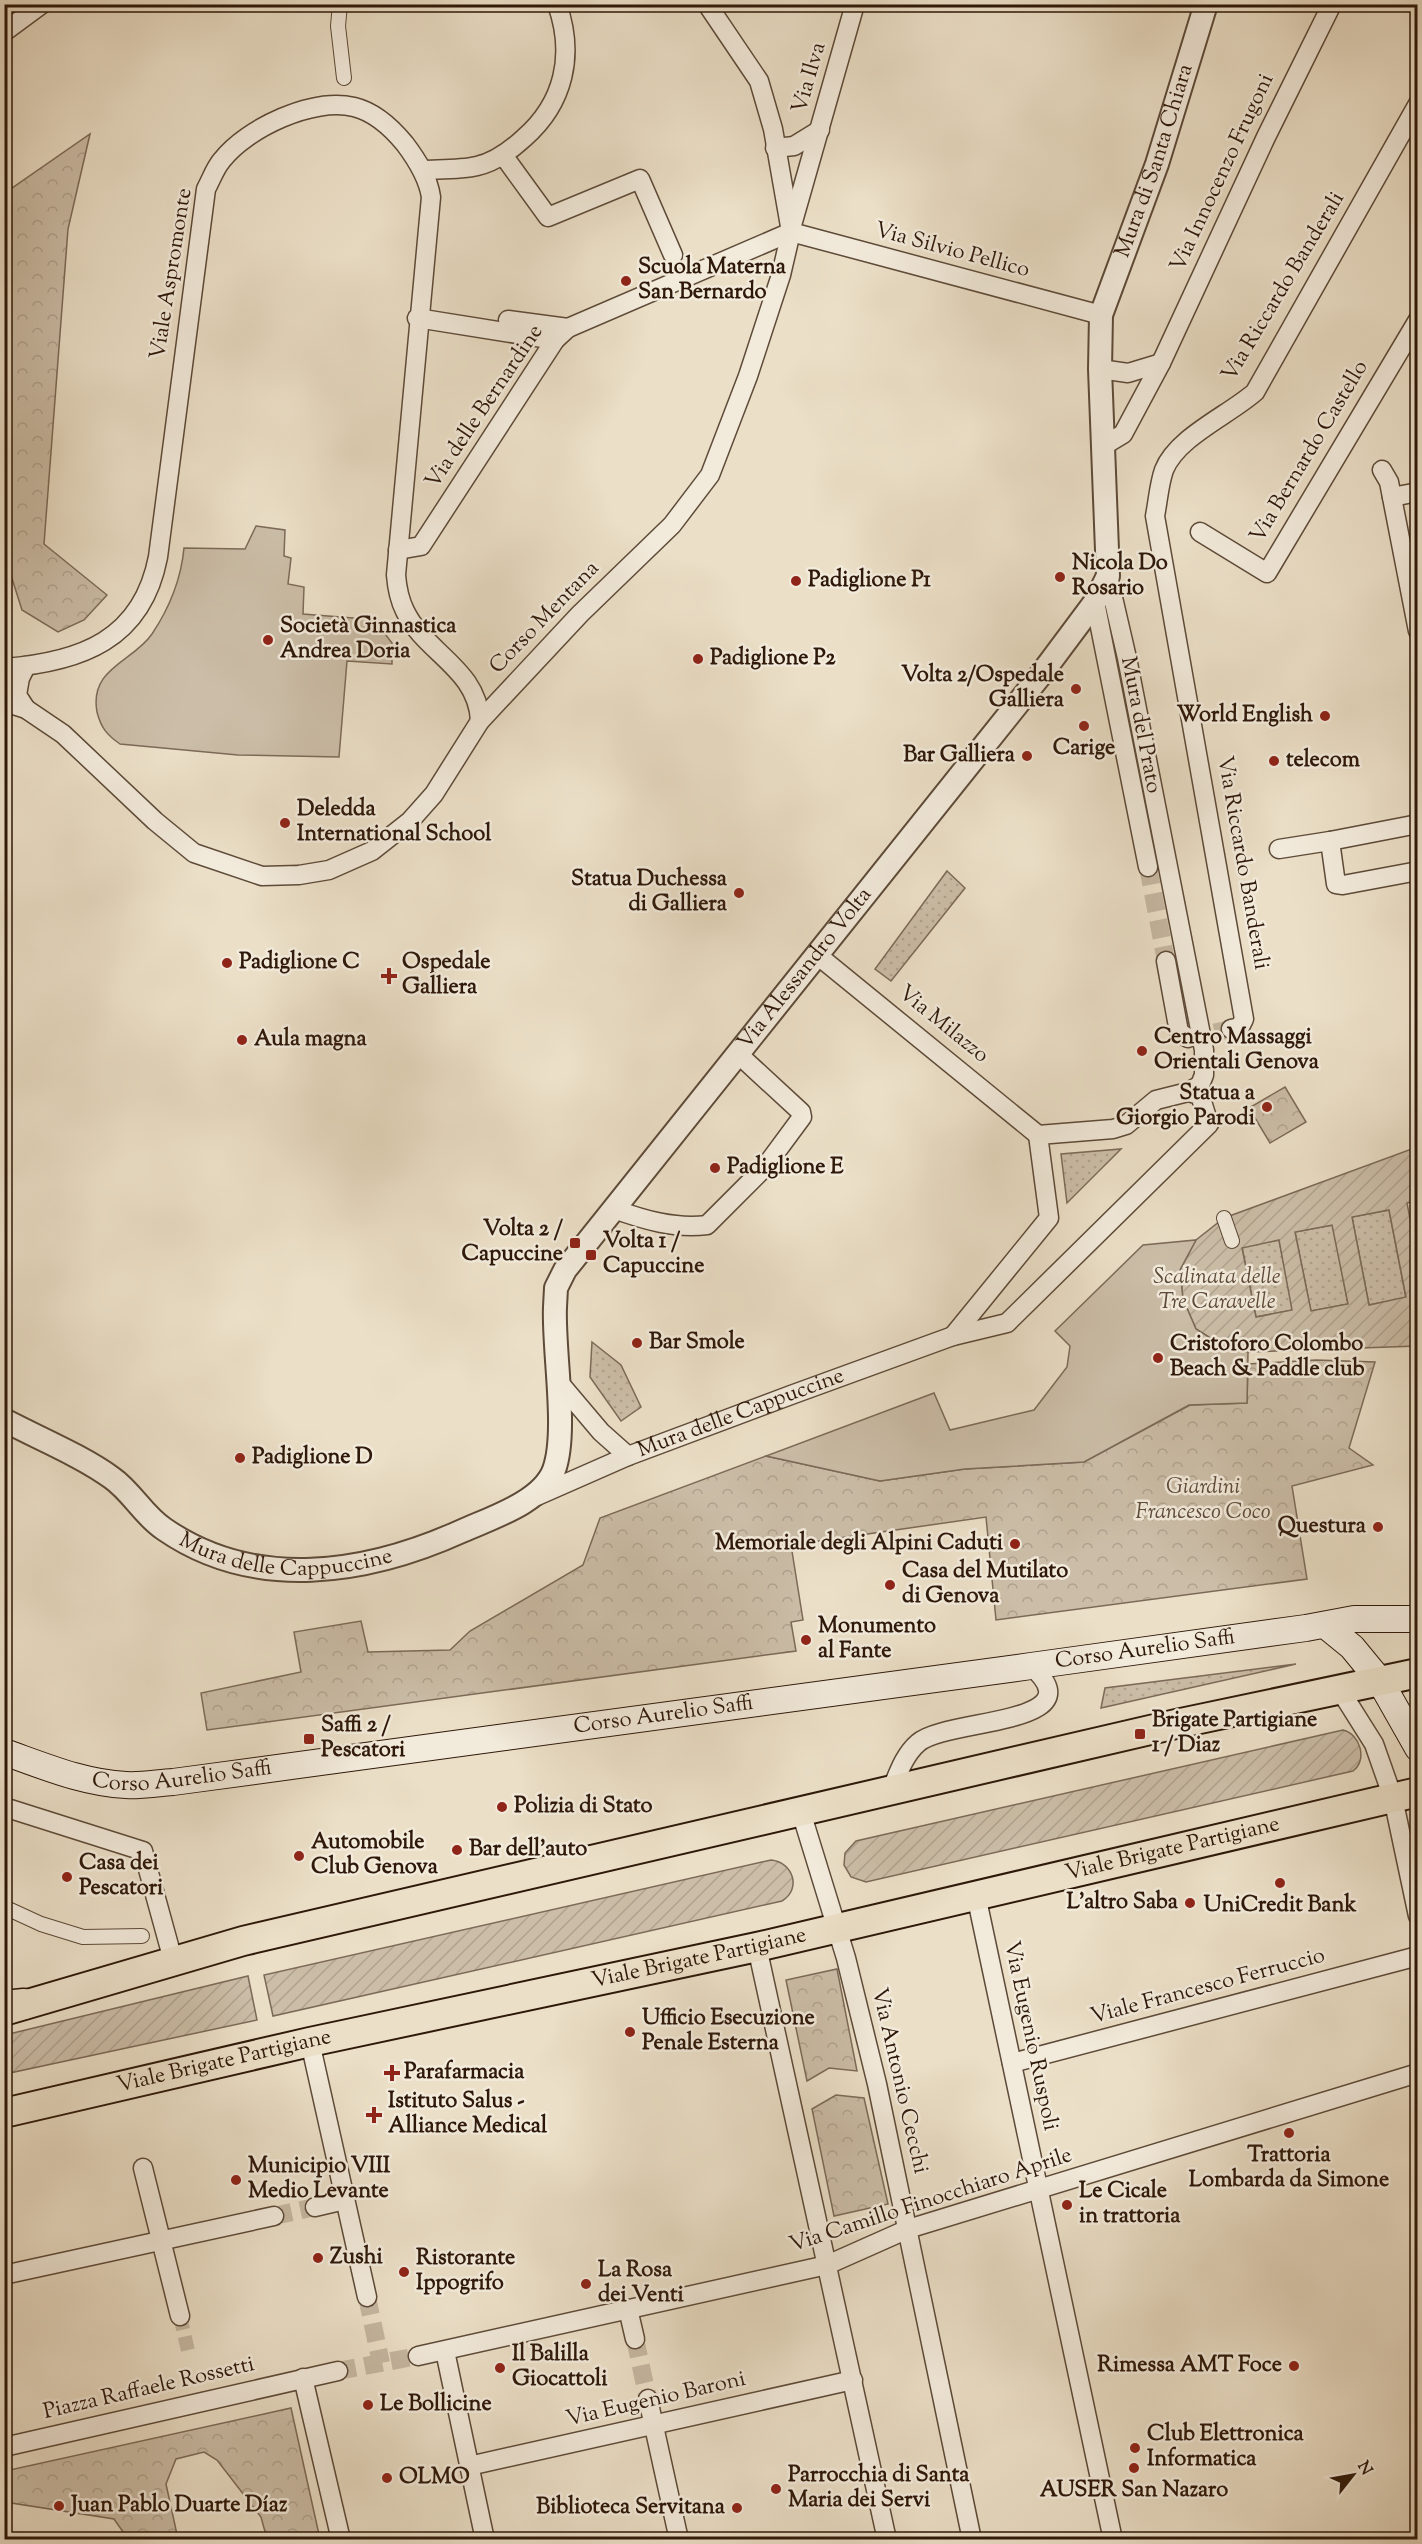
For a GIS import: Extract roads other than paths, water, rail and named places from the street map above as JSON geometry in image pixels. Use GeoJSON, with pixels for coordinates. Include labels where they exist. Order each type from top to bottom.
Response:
{"type":"FeatureCollection","features":[{"type":"Feature","properties":{"kind":"main road","name":"Corso Aurelio Saffi"},"geometry":{"type":"LineString","coordinates":[[4,1752],[63,1774],[104,1783],[129,1786],[172,1782],[1031,1666],[1325,1625],[1354,1618],[1398,1617]]}},
{"type":"Feature","properties":{"kind":"main road"},"geometry":{"type":"LineString","coordinates":[[1325,1625],[1352,1647],[1380,1681],[1418,1748]]}},
{"type":"Feature","properties":{"kind":"main road"},"geometry":{"type":"LineString","coordinates":[[11,2007],[173,1960],[321,1923],[1176,1724],[1418,1673]]}},
{"type":"Feature","properties":{"kind":"main road","name":"Viale Brigate Partigiane"},"geometry":{"type":"LineString","coordinates":[[4,2113],[310,2042],[757,1947],[1405,1795]]}},
{"type":"Feature","properties":{"kind":"street"},"geometry":{"type":"LineString","coordinates":[[4,32],[42,4]]}},
{"type":"Feature","properties":{"kind":"street"},"geometry":{"type":"LineString","coordinates":[[340,4],[338,26],[344,78]]}},
{"type":"Feature","properties":{"kind":"street"},"geometry":{"type":"LineString","coordinates":[[422,170],[477,166],[502,155],[541,123],[552,107],[561,85],[566,40],[557,4]]}},
{"type":"Feature","properties":{"kind":"street","name":"Corso Mentana"},"geometry":{"type":"LineString","coordinates":[[4,702],[26,709],[63,734],[155,821],[194,853],[262,876],[299,875],[329,870],[372,851],[392,836],[434,794],[480,720],[580,614],[672,525],[710,475],[748,376],[781,275],[791,232],[759,81],[707,4]]}},
{"type":"Feature","properties":{"kind":"street","name":"Via Ilva"},"geometry":{"type":"LineString","coordinates":[[791,232],[855,4]]}},
{"type":"Feature","properties":{"kind":"street","name":"Mura di Santa Chiara"},"geometry":{"type":"LineString","coordinates":[[1101,315],[1157,164],[1206,4]]}},
{"type":"Feature","properties":{"kind":"street","name":"Via Innocenzo Frugoni"},"geometry":{"type":"LineString","coordinates":[[1102,446],[1123,434],[1161,363],[1266,137],[1332,4]]}},
{"type":"Feature","properties":{"kind":"street","name":"Via Riccardo Banderali"},"geometry":{"type":"LineString","coordinates":[[1231,1029],[1240,1027],[1244,1019],[1155,516],[1164,469],[1179,450],[1200,431],[1237,408],[1255,392],[1418,104]]}},
{"type":"Feature","properties":{"kind":"street","name":"Viale Aspromonte"},"geometry":{"type":"LineString","coordinates":[[26,666],[88,652],[116,635],[144,602],[154,580],[206,189],[221,161],[237,145],[277,119],[328,105],[342,105],[374,114],[388,126],[411,152],[429,184],[430,198],[417,318],[396,575],[398,594],[406,614],[476,693],[480,720]]}},
{"type":"Feature","properties":{"kind":"street","name":"Via Ilva"},"geometry":{"type":"LineString","coordinates":[[775,148],[794,146],[820,130]]}},
{"type":"Feature","properties":{"kind":"street"},"geometry":{"type":"LineString","coordinates":[[502,155],[548,217],[640,179],[673,255]]}},
{"type":"Feature","properties":{"kind":"street","name":"Via Silvio Pellico"},"geometry":{"type":"LineString","coordinates":[[791,232],[1101,315]]}},
{"type":"Feature","properties":{"kind":"street","name":"Via delle Bernardine"},"geometry":{"type":"LineString","coordinates":[[398,550],[421,546],[562,334],[791,232]]}},
{"type":"Feature","properties":{"kind":"street"},"geometry":{"type":"LineString","coordinates":[[435,310],[562,334]]}},
{"type":"Feature","properties":{"kind":"street","name":"Mura del Prato"},"geometry":{"type":"LineString","coordinates":[[1101,315],[1102,446],[1108,576],[1127,658],[1204,1050],[1204,1075],[1200,1085],[1188,1092]]}},
{"type":"Feature","properties":{"kind":"street"},"geometry":{"type":"LineString","coordinates":[[417,318],[562,334]]}},
{"type":"Feature","properties":{"kind":"street","name":"Via Bernardo Castello"},"geometry":{"type":"LineString","coordinates":[[1200,532],[1267,573],[1418,320]]}},
{"type":"Feature","properties":{"kind":"street"},"geometry":{"type":"LineString","coordinates":[[1100,369],[1128,373],[1161,363]]}},
{"type":"Feature","properties":{"kind":"street"},"geometry":{"type":"LineString","coordinates":[[1382,470],[1389,482],[1418,631]]}},
{"type":"Feature","properties":{"kind":"street"},"geometry":{"type":"LineString","coordinates":[[1392,497],[1418,492]]}},
{"type":"Feature","properties":{"kind":"street","name":"Via Alessandro Volta"},"geometry":{"type":"LineString","coordinates":[[559,1431],[554,1326],[556,1288],[565,1270],[1052,661],[1095,602],[1108,576]]}},
{"type":"Feature","properties":{"kind":"street"},"geometry":{"type":"LineString","coordinates":[[1095,602],[1148,867]]}},
{"type":"Feature","properties":{"kind":"street"},"geometry":{"type":"LineString","coordinates":[[4,668],[26,666]]}},
{"type":"Feature","properties":{"kind":"street"},"geometry":{"type":"LineString","coordinates":[[26,666],[20,678],[17,695],[26,709]]}},
{"type":"Feature","properties":{"kind":"street"},"geometry":{"type":"LineString","coordinates":[[1279,849],[1418,824]]}},
{"type":"Feature","properties":{"kind":"street"},"geometry":{"type":"LineString","coordinates":[[1330,841],[1336,884],[1342,885],[1418,871]]}},
{"type":"Feature","properties":{"kind":"street","name":"Via Milazzo"},"geometry":{"type":"LineString","coordinates":[[816,954],[1038,1135]]}},
{"type":"Feature","properties":{"kind":"street"},"geometry":{"type":"LineString","coordinates":[[1166,961],[1179,1032],[1188,1038]]}},
{"type":"Feature","properties":{"kind":"street"},"geometry":{"type":"LineString","coordinates":[[615,1209],[652,1222],[694,1227],[707,1225],[765,1167],[802,1117],[801,1112],[737,1053]]}},
{"type":"Feature","properties":{"kind":"street"},"geometry":{"type":"LineString","coordinates":[[953,1336],[1049,1218],[1038,1135],[1113,1129],[1126,1125],[1156,1100],[1188,1092]]}},
{"type":"Feature","properties":{"kind":"street","name":"Mura delle Cappuccine"},"geometry":{"type":"LineString","coordinates":[[4,1419],[111,1477],[131,1493],[144,1512],[162,1528],[188,1544],[218,1557],[310,1572],[372,1564],[452,1536],[628,1456],[953,1336],[1007,1323],[1209,1124],[1200,1095],[1188,1092]]}},
{"type":"Feature","properties":{"kind":"street"},"geometry":{"type":"LineString","coordinates":[[1224,1218],[1232,1241]]}},
{"type":"Feature","properties":{"kind":"street"},"geometry":{"type":"LineString","coordinates":[[557,1380],[601,1432],[628,1456]]}},
{"type":"Feature","properties":{"kind":"street","name":"Mura delle Cappuccine"},"geometry":{"type":"LineString","coordinates":[[532,1498],[554,1470],[559,1431]]}},
{"type":"Feature","properties":{"kind":"street","name":"Corso Aurelio Saffi"},"geometry":{"type":"LineString","coordinates":[[1398,1617],[1418,1611]]}},
{"type":"Feature","properties":{"kind":"street"},"geometry":{"type":"LineString","coordinates":[[891,1791],[904,1761],[918,1742],[937,1733],[1008,1718],[1045,1705],[1049,1698],[1049,1689],[1044,1678],[1031,1666]]}},
{"type":"Feature","properties":{"kind":"street"},"geometry":{"type":"LineString","coordinates":[[1340,1690],[1405,1795],[1418,1916]]}},
{"type":"Feature","properties":{"kind":"street"},"geometry":{"type":"LineString","coordinates":[[4,1807],[143,1851],[173,1960]]}},
{"type":"Feature","properties":{"kind":"street","name":"Via Antonio Cecchi"},"geometry":{"type":"LineString","coordinates":[[801,1812],[836,1927],[877,2084],[972,2540]]}},
{"type":"Feature","properties":{"kind":"street","name":"Via Eugenio Ruspoli"},"geometry":{"type":"LineString","coordinates":[[976,1895],[1113,2540]]}},
{"type":"Feature","properties":{"kind":"street"},"geometry":{"type":"LineString","coordinates":[[4,1907],[41,1924],[83,1937],[142,1936]]}},
{"type":"Feature","properties":{"kind":"street"},"geometry":{"type":"LineString","coordinates":[[757,1947],[887,2540]]}},
{"type":"Feature","properties":{"kind":"street","name":"Viale Francesco Ferruccio"},"geometry":{"type":"LineString","coordinates":[[1012,2063],[1418,1956]]}},
{"type":"Feature","properties":{"kind":"street"},"geometry":{"type":"LineString","coordinates":[[310,2042],[367,2297]]}},
{"type":"Feature","properties":{"kind":"street","name":"Via Camillo Finocchiaro Aprile"},"geometry":{"type":"LineString","coordinates":[[418,2356],[827,2265],[908,2229],[1418,2073]]}},
{"type":"Feature","properties":{"kind":"street"},"geometry":{"type":"LineString","coordinates":[[143,2168],[180,2316]]}},
{"type":"Feature","properties":{"kind":"street"},"geometry":{"type":"LineString","coordinates":[[315,2207],[345,2200]]}},
{"type":"Feature","properties":{"kind":"street"},"geometry":{"type":"LineString","coordinates":[[8,2274],[274,2216]]}},
{"type":"Feature","properties":{"kind":"street"},"geometry":{"type":"LineString","coordinates":[[628,2309],[635,2338]]}},
{"type":"Feature","properties":{"kind":"street"},"geometry":{"type":"LineString","coordinates":[[445,2351],[485,2540]]}},
{"type":"Feature","properties":{"kind":"street","name":"Piazza Raffaele Rossetti"},"geometry":{"type":"LineString","coordinates":[[4,2447],[338,2371]]}},
{"type":"Feature","properties":{"kind":"street"},"geometry":{"type":"LineString","coordinates":[[303,2378],[341,2540]]}},
{"type":"Feature","properties":{"kind":"street","name":"Via Eugenio Baroni"},"geometry":{"type":"LineString","coordinates":[[469,2466],[852,2380]]}},
{"type":"Feature","properties":{"kind":"street"},"geometry":{"type":"LineString","coordinates":[[648,2399],[679,2540]]}},
{"type":"Feature","properties":{"kind":"tunnel"},"geometry":{"type":"LineString","coordinates":[[1148,867],[1166,961]]}},
{"type":"Feature","properties":{"kind":"tunnel"},"geometry":{"type":"LineString","coordinates":[[1188,1038],[1231,1029]]}},
{"type":"Feature","properties":{"kind":"tunnel"},"geometry":{"type":"LineString","coordinates":[[274,2216],[315,2207]]}},
{"type":"Feature","properties":{"kind":"tunnel"},"geometry":{"type":"LineString","coordinates":[[367,2297],[381,2363]]}},
{"type":"Feature","properties":{"kind":"tunnel"},"geometry":{"type":"LineString","coordinates":[[180,2316],[189,2355]]}},
{"type":"Feature","properties":{"kind":"tunnel"},"geometry":{"type":"LineString","coordinates":[[635,2339],[648,2399]]}},
{"type":"Feature","properties":{"kind":"tunnel"},"geometry":{"type":"LineString","coordinates":[[338,2371],[418,2356]]}},
{"type":"Feature","properties":{"kind":"place","name":"Scuola Materna San Bernardo"},"geometry":{"type":"Point","coordinates":[626,281]}},
{"type":"Feature","properties":{"kind":"place","name":"Nicola Do Rosario"},"geometry":{"type":"Point","coordinates":[1060,577]}},
{"type":"Feature","properties":{"kind":"place","name":"Padiglione P1"},"geometry":{"type":"Point","coordinates":[796,581]}},
{"type":"Feature","properties":{"kind":"place","name":"Società Ginnastica Andrea Doria"},"geometry":{"type":"Point","coordinates":[268,640]}},
{"type":"Feature","properties":{"kind":"place","name":"Padiglione P2"},"geometry":{"type":"Point","coordinates":[698,659]}},
{"type":"Feature","properties":{"kind":"place","name":"Volta 2/Ospedale Galliera"},"geometry":{"type":"Point","coordinates":[1076,689]}},
{"type":"Feature","properties":{"kind":"place","name":"World English"},"geometry":{"type":"Point","coordinates":[1325,716]}},
{"type":"Feature","properties":{"kind":"place","name":"Carige"},"geometry":{"type":"Point","coordinates":[1084,726]}},
{"type":"Feature","properties":{"kind":"place","name":"Bar Galliera"},"geometry":{"type":"Point","coordinates":[1027,756]}},
{"type":"Feature","properties":{"kind":"place","name":"telecom"},"geometry":{"type":"Point","coordinates":[1274,761]}},
{"type":"Feature","properties":{"kind":"place","name":"Deledda International School"},"geometry":{"type":"Point","coordinates":[285,823]}},
{"type":"Feature","properties":{"kind":"place","name":"Statua Duchessa di Galliera"},"geometry":{"type":"Point","coordinates":[739,893]}},
{"type":"Feature","properties":{"kind":"place","name":"Padiglione C"},"geometry":{"type":"Point","coordinates":[227,963]}},
{"type":"Feature","properties":{"kind":"place","name":"Ospedale Galliera"},"geometry":{"type":"Point","coordinates":[389,976]}},
{"type":"Feature","properties":{"kind":"place","name":"Aula magna"},"geometry":{"type":"Point","coordinates":[242,1040]}},
{"type":"Feature","properties":{"kind":"place","name":"Centro Massaggi Orientali Genova"},"geometry":{"type":"Point","coordinates":[1142,1051]}},
{"type":"Feature","properties":{"kind":"place","name":"Statua a Giorgio Parodi"},"geometry":{"type":"Point","coordinates":[1267,1107]}},
{"type":"Feature","properties":{"kind":"place","name":"Padiglione E"},"geometry":{"type":"Point","coordinates":[715,1168]}},
{"type":"Feature","properties":{"kind":"place","name":"Volta 2 / Capuccine"},"geometry":{"type":"Point","coordinates":[575,1243]}},
{"type":"Feature","properties":{"kind":"place","name":"Volta 1 / Capuccine"},"geometry":{"type":"Point","coordinates":[591,1255]}},
{"type":"Feature","properties":{"kind":"place","name":"Bar Smole"},"geometry":{"type":"Point","coordinates":[637,1343]}},
{"type":"Feature","properties":{"kind":"place","name":"Cristoforo Colombo Beach & Paddle club"},"geometry":{"type":"Point","coordinates":[1158,1358]}},
{"type":"Feature","properties":{"kind":"place","name":"Padiglione D"},"geometry":{"type":"Point","coordinates":[240,1458]}},
{"type":"Feature","properties":{"kind":"place","name":"Questura"},"geometry":{"type":"Point","coordinates":[1378,1527]}},
{"type":"Feature","properties":{"kind":"place","name":"Memoriale degli Alpini Caduti"},"geometry":{"type":"Point","coordinates":[1015,1544]}},
{"type":"Feature","properties":{"kind":"place","name":"Casa del Mutilato di Genova"},"geometry":{"type":"Point","coordinates":[890,1585]}},
{"type":"Feature","properties":{"kind":"place","name":"Monumento al Fante"},"geometry":{"type":"Point","coordinates":[806,1640]}},
{"type":"Feature","properties":{"kind":"place","name":"Brigate Partigiane 1 / Diaz"},"geometry":{"type":"Point","coordinates":[1140,1734]}},
{"type":"Feature","properties":{"kind":"place","name":"Saffi 2 / Pescatori"},"geometry":{"type":"Point","coordinates":[309,1739]}},
{"type":"Feature","properties":{"kind":"place","name":"Polizia di Stato"},"geometry":{"type":"Point","coordinates":[502,1807]}},
{"type":"Feature","properties":{"kind":"place","name":"Bar dell'auto"},"geometry":{"type":"Point","coordinates":[457,1850]}},
{"type":"Feature","properties":{"kind":"place","name":"Automobile Club Genova"},"geometry":{"type":"Point","coordinates":[299,1856]}},
{"type":"Feature","properties":{"kind":"place","name":"Casa dei Pescatori"},"geometry":{"type":"Point","coordinates":[67,1877]}},
{"type":"Feature","properties":{"kind":"place","name":"UniCredit Bank"},"geometry":{"type":"Point","coordinates":[1280,1883]}},
{"type":"Feature","properties":{"kind":"place","name":"L'altro Saba"},"geometry":{"type":"Point","coordinates":[1190,1903]}},
{"type":"Feature","properties":{"kind":"place","name":"Ufficio Esecuzione Penale Esterna"},"geometry":{"type":"Point","coordinates":[630,2032]}},
{"type":"Feature","properties":{"kind":"place","name":"Parafarmacia"},"geometry":{"type":"Point","coordinates":[392,2073]}},
{"type":"Feature","properties":{"kind":"place","name":"Istituto Salus - Alliance Medical"},"geometry":{"type":"Point","coordinates":[374,2115]}},
{"type":"Feature","properties":{"kind":"place","name":"Trattoria Lombarda da Simone"},"geometry":{"type":"Point","coordinates":[1289,2133]}},
{"type":"Feature","properties":{"kind":"place","name":"Municipio VIII Medio Levante"},"geometry":{"type":"Point","coordinates":[236,2180]}},
{"type":"Feature","properties":{"kind":"place","name":"Le Cicale in trattoria"},"geometry":{"type":"Point","coordinates":[1067,2205]}},
{"type":"Feature","properties":{"kind":"place","name":"Zushi"},"geometry":{"type":"Point","coordinates":[318,2258]}},
{"type":"Feature","properties":{"kind":"place","name":"Ristorante Ippogrifo"},"geometry":{"type":"Point","coordinates":[404,2272]}},
{"type":"Feature","properties":{"kind":"place","name":"La Rosa dei Venti"},"geometry":{"type":"Point","coordinates":[586,2284]}},
{"type":"Feature","properties":{"kind":"place","name":"Rimessa AMT Foce"},"geometry":{"type":"Point","coordinates":[1294,2366]}},
{"type":"Feature","properties":{"kind":"place","name":"Il Balilla Giocattoli"},"geometry":{"type":"Point","coordinates":[500,2368]}},
{"type":"Feature","properties":{"kind":"place","name":"Le Bollicine"},"geometry":{"type":"Point","coordinates":[368,2405]}},
{"type":"Feature","properties":{"kind":"place","name":"Club Elettronica Informatica"},"geometry":{"type":"Point","coordinates":[1135,2448]}},
{"type":"Feature","properties":{"kind":"place","name":"AUSER San Nazaro"},"geometry":{"type":"Point","coordinates":[1134,2468]}},
{"type":"Feature","properties":{"kind":"place","name":"OLMO"},"geometry":{"type":"Point","coordinates":[387,2478]}},
{"type":"Feature","properties":{"kind":"place","name":"Parrocchia di Santa Maria dei Servi"},"geometry":{"type":"Point","coordinates":[776,2489]}},
{"type":"Feature","properties":{"kind":"place","name":"Juan Pablo Duarte Díaz"},"geometry":{"type":"Point","coordinates":[59,2506]}},
{"type":"Feature","properties":{"kind":"place","name":"Biblioteca Servitana"},"geometry":{"type":"Point","coordinates":[737,2508]}},
{"type":"Feature","properties":{"kind":"park label","name":"Scalinata delle Tre Caravelle"},"geometry":{"type":"Point","coordinates":[1217,1290]}},
{"type":"Feature","properties":{"kind":"park label","name":"Giardini Francesco Coco"},"geometry":{"type":"Point","coordinates":[1203,1500]}}]}
